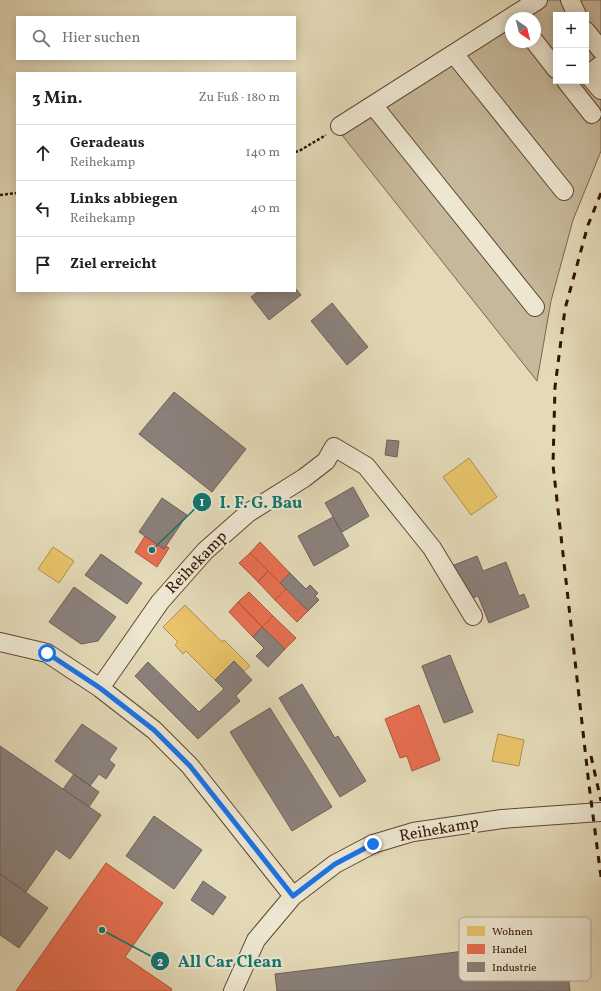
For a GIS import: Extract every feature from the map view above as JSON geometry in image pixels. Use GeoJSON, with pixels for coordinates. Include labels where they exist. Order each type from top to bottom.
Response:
{"type":"FeatureCollection","features":[{"type":"Feature","properties":{"kind":"street"},"geometry":{"type":"LineString","coordinates":[[522,12],[538,0]]}},
{"type":"Feature","properties":{"kind":"street"},"geometry":{"type":"LineString","coordinates":[[570,0],[576,12]]}},
{"type":"Feature","properties":{"kind":"street"},"geometry":{"type":"LineString","coordinates":[[340,126],[505,23]]}},
{"type":"Feature","properties":{"kind":"street"},"geometry":{"type":"LineString","coordinates":[[589,35],[601,50]]}},
{"type":"Feature","properties":{"kind":"street"},"geometry":{"type":"LineString","coordinates":[[540,48],[553,65]]}},
{"type":"Feature","properties":{"kind":"street"},"geometry":{"type":"LineString","coordinates":[[454,54],[564,191]]}},
{"type":"Feature","properties":{"kind":"street"},"geometry":{"type":"LineString","coordinates":[[601,65],[588,75],[601,90]]}},
{"type":"Feature","properties":{"kind":"street"},"geometry":{"type":"LineString","coordinates":[[568,84],[592,114]]}},
{"type":"Feature","properties":{"kind":"street"},"geometry":{"type":"LineString","coordinates":[[373,105],[536,307]]}},
{"type":"Feature","properties":{"kind":"street","name":"Reihekamp"},"geometry":{"type":"LineString","coordinates":[[100,688],[160,602],[205,551],[248,513],[304,478],[326,461],[334,447],[366,466],[432,548],[473,616]]}},
{"type":"Feature","properties":{"kind":"street"},"geometry":{"type":"LineString","coordinates":[[0,642],[47,653],[100,688],[154,730],[190,766],[293,896]]}},
{"type":"Feature","properties":{"kind":"street","name":"Reihekamp"},"geometry":{"type":"LineString","coordinates":[[233,991],[256,940],[293,896],[335,864],[373,844],[413,832],[502,819],[601,812]]}},
{"type":"Feature","properties":{"kind":"path"},"geometry":{"type":"LineString","coordinates":[[296,152],[340,126]]}},
{"type":"Feature","properties":{"kind":"path"},"geometry":{"type":"LineString","coordinates":[[0,195],[16,193]]}},
{"type":"Feature","properties":{"kind":"shaded area"},"geometry":{"type":"Polygon","coordinates":[[[531,0],[601,0],[601,151],[573,220],[551,301],[537,381],[334,125],[505,16],[505,48],[541,48],[541,12],[512,12],[531,0]]]}},
{"type":"Feature","properties":{"kind":"building: Wohnen"},"geometry":{"type":"Polygon","coordinates":[[[469,458],[497,497],[471,515],[443,477],[469,458]]]}},
{"type":"Feature","properties":{"kind":"building: Wohnen"},"geometry":{"type":"Polygon","coordinates":[[[53,547],[74,561],[59,583],[38,569],[53,547]]]}},
{"type":"Feature","properties":{"kind":"building: Wohnen"},"geometry":{"type":"Polygon","coordinates":[[[185,605],[222,642],[224,640],[250,666],[244,671],[234,661],[215,680],[186,651],[183,654],[175,645],[178,642],[163,627],[185,605]]]}},
{"type":"Feature","properties":{"kind":"building: Wohnen"},"geometry":{"type":"Polygon","coordinates":[[[498,734],[524,740],[519,766],[492,761],[498,734]]]}},
{"type":"Feature","properties":{"kind":"building: Handel"},"geometry":{"type":"Polygon","coordinates":[[[145,536],[164,549],[166,546],[169,548],[157,567],[135,552],[145,536]]]}},
{"type":"Feature","properties":{"kind":"building: Handel"},"geometry":{"type":"Polygon","coordinates":[[[260,542],[290,573],[280,583],[250,553],[260,542]]]}},
{"type":"Feature","properties":{"kind":"building: Handel"},"geometry":{"type":"Polygon","coordinates":[[[250,553],[268,571],[258,582],[239,563],[250,553]]]}},
{"type":"Feature","properties":{"kind":"building: Handel"},"geometry":{"type":"Polygon","coordinates":[[[268,571],[286,589],[275,600],[258,582],[268,571]]]}},
{"type":"Feature","properties":{"kind":"building: Handel"},"geometry":{"type":"Polygon","coordinates":[[[286,589],[308,611],[297,622],[275,600],[286,589]]]}},
{"type":"Feature","properties":{"kind":"building: Handel"},"geometry":{"type":"Polygon","coordinates":[[[249,592],[273,616],[262,627],[238,602],[249,592]]]}},
{"type":"Feature","properties":{"kind":"building: Handel"},"geometry":{"type":"Polygon","coordinates":[[[238,602],[262,627],[253,637],[229,612],[238,602]]]}},
{"type":"Feature","properties":{"kind":"building: Handel"},"geometry":{"type":"Polygon","coordinates":[[[273,616],[296,638],[285,649],[262,627],[273,616]]]}},
{"type":"Feature","properties":{"kind":"building: Handel"},"geometry":{"type":"Polygon","coordinates":[[[419,705],[440,760],[412,771],[407,756],[400,758],[385,719],[419,705]]]}},
{"type":"Feature","properties":{"kind":"building: Handel"},"geometry":{"type":"Polygon","coordinates":[[[106,863],[163,903],[125,957],[172,989],[171,991],[16,991],[106,863]]]}},
{"type":"Feature","properties":{"kind":"building: Industrie"},"geometry":{"type":"Polygon","coordinates":[[[296,289],[301,295],[269,320],[251,297],[258,292],[296,292],[296,289]]]}},
{"type":"Feature","properties":{"kind":"building: Industrie"},"geometry":{"type":"Polygon","coordinates":[[[332,303],[368,347],[347,365],[311,321],[332,303]]]}},
{"type":"Feature","properties":{"kind":"building: Industrie"},"geometry":{"type":"Polygon","coordinates":[[[174,392],[246,449],[212,492],[139,434],[174,392]]]}},
{"type":"Feature","properties":{"kind":"building: Industrie"},"geometry":{"type":"Polygon","coordinates":[[[387,440],[399,441],[397,457],[385,455],[387,440]]]}},
{"type":"Feature","properties":{"kind":"building: Industrie"},"geometry":{"type":"Polygon","coordinates":[[[353,487],[369,516],[342,532],[325,503],[353,487]]]}},
{"type":"Feature","properties":{"kind":"building: Industrie"},"geometry":{"type":"Polygon","coordinates":[[[162,498],[187,515],[164,549],[139,532],[162,498]]]}},
{"type":"Feature","properties":{"kind":"building: Industrie"},"geometry":{"type":"Polygon","coordinates":[[[333,517],[349,546],[314,566],[298,536],[333,517]]]}},
{"type":"Feature","properties":{"kind":"building: Industrie"},"geometry":{"type":"Polygon","coordinates":[[[101,554],[142,583],[127,604],[85,575],[101,554]]]}},
{"type":"Feature","properties":{"kind":"building: Industrie"},"geometry":{"type":"Polygon","coordinates":[[[477,556],[483,571],[506,562],[519,596],[524,594],[529,607],[489,623],[478,596],[468,600],[454,565],[477,556]]]}},
{"type":"Feature","properties":{"kind":"building: Industrie"},"geometry":{"type":"Polygon","coordinates":[[[290,573],[306,589],[310,585],[318,593],[315,596],[319,600],[308,611],[280,583],[290,573]]]}},
{"type":"Feature","properties":{"kind":"building: Industrie"},"geometry":{"type":"Polygon","coordinates":[[[74,587],[116,617],[98,641],[81,644],[49,622],[74,587]]]}},
{"type":"Feature","properties":{"kind":"building: Industrie"},"geometry":{"type":"Polygon","coordinates":[[[262,627],[285,649],[268,667],[256,656],[264,648],[253,637],[262,627]]]}},
{"type":"Feature","properties":{"kind":"building: Industrie"},"geometry":{"type":"Polygon","coordinates":[[[450,655],[473,712],[444,723],[422,666],[450,655]]]}},
{"type":"Feature","properties":{"kind":"building: Industrie"},"geometry":{"type":"Polygon","coordinates":[[[234,661],[252,680],[236,696],[240,701],[198,739],[135,676],[148,662],[199,712],[224,689],[215,680],[234,661]]]}},
{"type":"Feature","properties":{"kind":"building: Industrie"},"geometry":{"type":"Polygon","coordinates":[[[302,684],[335,738],[338,736],[366,781],[340,797],[279,698],[302,684]]]}},
{"type":"Feature","properties":{"kind":"building: Industrie"},"geometry":{"type":"Polygon","coordinates":[[[270,708],[332,807],[292,831],[230,732],[270,708]]]}},
{"type":"Feature","properties":{"kind":"building: Industrie"},"geometry":{"type":"Polygon","coordinates":[[[82,724],[117,748],[109,760],[115,765],[106,779],[99,774],[90,786],[55,761],[82,724]]]}},
{"type":"Feature","properties":{"kind":"building: Industrie"},"geometry":{"type":"Polygon","coordinates":[[[0,746],[101,815],[70,859],[56,849],[26,892],[0,874],[0,746]]]}},
{"type":"Feature","properties":{"kind":"building: Industrie"},"geometry":{"type":"Polygon","coordinates":[[[74,774],[99,792],[89,807],[63,789],[74,774]]]}},
{"type":"Feature","properties":{"kind":"building: Industrie"},"geometry":{"type":"Polygon","coordinates":[[[154,816],[202,850],[174,889],[126,856],[154,816]]]}},
{"type":"Feature","properties":{"kind":"building: Industrie"},"geometry":{"type":"Polygon","coordinates":[[[0,874],[48,908],[19,948],[0,935],[0,874]]]}},
{"type":"Feature","properties":{"kind":"building: Industrie"},"geometry":{"type":"Polygon","coordinates":[[[203,881],[226,897],[213,915],[191,900],[203,881]]]}},
{"type":"Feature","properties":{"kind":"building: Industrie"},"geometry":{"type":"Polygon","coordinates":[[[459,952],[459,981],[569,981],[570,991],[277,991],[275,974],[459,952]]]}},
{"type":"Feature","properties":{"kind":"railway"},"geometry":{"type":"LineString","coordinates":[[601,193],[588,225],[565,309],[555,387],[553,465],[589,785],[601,877]]}},
{"type":"Feature","properties":{"kind":"railway"},"geometry":{"type":"LineString","coordinates":[[591,756],[601,801]]}},
{"type":"Feature","properties":{"kind":"place","name":"I. F. G. Bau"},"geometry":{"type":"Point","coordinates":[152,550]}},
{"type":"Feature","properties":{"kind":"place","name":"All Car Clean"},"geometry":{"type":"Point","coordinates":[102,930]}},
{"type":"Feature","properties":{"kind":"route"},"geometry":{"type":"LineString","coordinates":[[47,653],[100,688],[154,730],[190,766],[293,896],[335,864],[373,844]]}}]}
